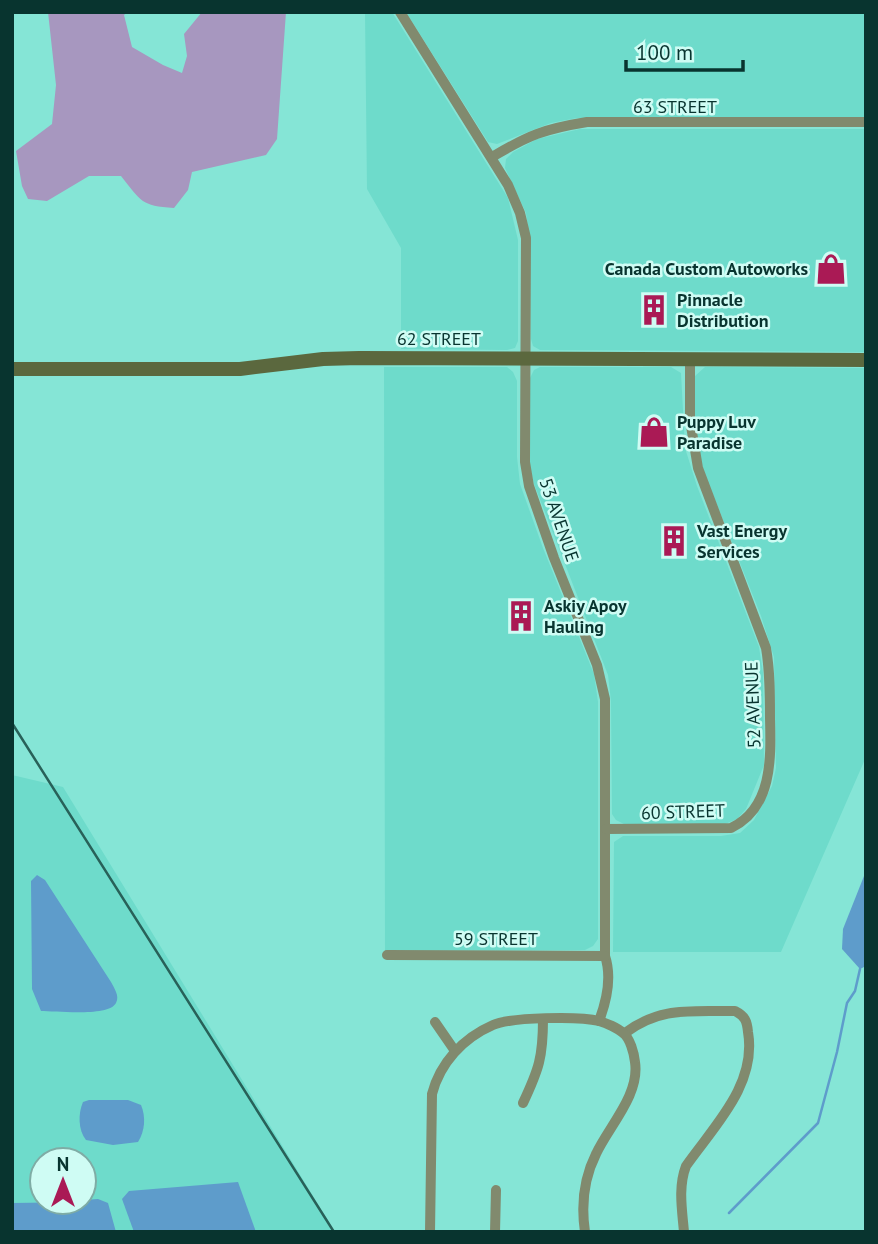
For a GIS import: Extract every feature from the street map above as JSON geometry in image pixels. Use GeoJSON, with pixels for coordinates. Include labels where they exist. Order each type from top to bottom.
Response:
{"type":"FeatureCollection","features":[{"type":"Feature","properties":{"kind":"main road","name":"62 STREET"},"geometry":{"type":"LineString","coordinates":[[12,369],[240,369],[323,359],[359,358],[866,359]]}},
{"type":"Feature","properties":{"kind":"street","name":"53 AVENUE"},"geometry":{"type":"LineString","coordinates":[[400,12],[492,157],[513,195],[526,238],[525,462],[529,486],[601,677],[605,699],[605,956],[609,968],[605,1007],[599,1021]]}},
{"type":"Feature","properties":{"kind":"street","name":"63 STREET"},"geometry":{"type":"LineString","coordinates":[[492,157],[526,137],[549,129],[587,122],[866,122]]}},
{"type":"Feature","properties":{"kind":"street","name":"52 AVENUE"},"geometry":{"type":"LineString","coordinates":[[690,359],[690,420],[698,468],[761,632],[770,672],[770,771],[754,809]]}},
{"type":"Feature","properties":{"kind":"street","name":"60 STREET"},"geometry":{"type":"LineString","coordinates":[[606,829],[731,828],[743,822],[754,809]]}},
{"type":"Feature","properties":{"kind":"street","name":"59 STREET"},"geometry":{"type":"LineString","coordinates":[[387,955],[605,956]]}},
{"type":"Feature","properties":{"kind":"street"},"geometry":{"type":"LineString","coordinates":[[625,1034],[639,1022],[659,1014],[735,1011],[743,1016],[747,1023],[750,1041],[749,1064],[740,1089],[686,1166],[682,1177],[684,1232]]}},
{"type":"Feature","properties":{"kind":"street"},"geometry":{"type":"LineString","coordinates":[[430,1232],[432,1094],[442,1067],[455,1051],[495,1024],[525,1018],[599,1021],[625,1034],[632,1047],[636,1065],[634,1082],[590,1170],[585,1186],[585,1232]]}},
{"type":"Feature","properties":{"kind":"street"},"geometry":{"type":"LineString","coordinates":[[523,1102],[538,1073],[543,1053],[543,1019]]}},
{"type":"Feature","properties":{"kind":"street"},"geometry":{"type":"LineString","coordinates":[[435,1023],[455,1051]]}},
{"type":"Feature","properties":{"kind":"street"},"geometry":{"type":"LineString","coordinates":[[495,1232],[496,1190]]}},
{"type":"Feature","properties":{"kind":"shaded area"},"geometry":{"type":"Polygon","coordinates":[[[48,12],[127,12],[124,15],[132,47],[182,73],[187,56],[184,34],[202,12],[286,12],[277,139],[266,155],[192,172],[188,190],[174,208],[155,206],[143,201],[121,176],[89,176],[47,201],[28,199],[22,186],[16,151],[52,124],[56,85],[48,12]]]}},
{"type":"Feature","properties":{"kind":"shaded area"},"geometry":{"type":"Polygon","coordinates":[[[365,12],[392,12],[508,198],[518,240],[518,341],[515,348],[401,349],[401,248],[367,189],[365,12]]]}},
{"type":"Feature","properties":{"kind":"shaded area"},"geometry":{"type":"Polygon","coordinates":[[[406,12],[866,12],[866,118],[577,118],[551,123],[497,144],[488,142],[406,12]]]}},
{"type":"Feature","properties":{"kind":"shaded area"},"geometry":{"type":"Polygon","coordinates":[[[580,129],[866,129],[866,352],[540,350],[533,346],[530,244],[526,213],[505,168],[506,159],[537,139],[580,129]]]}},
{"type":"Feature","properties":{"kind":"shaded area"},"geometry":{"type":"Polygon","coordinates":[[[384,367],[507,367],[517,381],[517,457],[520,484],[594,674],[598,702],[598,939],[593,946],[585,950],[385,951],[384,367]]]}},
{"type":"Feature","properties":{"kind":"shaded area"},"geometry":{"type":"Polygon","coordinates":[[[540,367],[671,367],[681,373],[685,448],[759,647],[763,673],[764,765],[746,809],[737,819],[725,824],[624,824],[612,814],[611,701],[608,675],[534,484],[530,467],[530,378],[534,370],[540,367]]]}},
{"type":"Feature","properties":{"kind":"shaded area"},"geometry":{"type":"Polygon","coordinates":[[[705,367],[866,368],[866,757],[781,952],[613,952],[614,842],[623,836],[721,836],[740,833],[754,820],[772,786],[776,768],[774,657],[761,616],[704,472],[697,444],[694,419],[695,376],[705,367]]]}},
{"type":"Feature","properties":{"kind":"shaded area"},"geometry":{"type":"Polygon","coordinates":[[[12,775],[63,787],[335,1232],[12,1232],[12,775]]]}},
{"type":"Feature","properties":{"kind":"water"},"geometry":{"type":"Polygon","coordinates":[[[866,871],[866,966],[860,969],[842,949],[843,929],[866,871]]]}},
{"type":"Feature","properties":{"kind":"water"},"geometry":{"type":"Polygon","coordinates":[[[37,875],[45,880],[111,982],[117,998],[111,1007],[93,1012],[41,1011],[32,989],[31,881],[37,875]]]}},
{"type":"Feature","properties":{"kind":"water"},"geometry":{"type":"Polygon","coordinates":[[[128,1100],[141,1105],[144,1124],[138,1142],[113,1145],[86,1140],[81,1131],[80,1116],[83,1102],[128,1100]]]}},
{"type":"Feature","properties":{"kind":"water"},"geometry":{"type":"Polygon","coordinates":[[[238,1182],[256,1232],[134,1232],[122,1199],[129,1191],[238,1182]]]}},
{"type":"Feature","properties":{"kind":"water"},"geometry":{"type":"Polygon","coordinates":[[[98,1199],[108,1203],[116,1232],[12,1232],[12,1203],[28,1203],[28,1216],[98,1216],[98,1199]]]}},
{"type":"Feature","properties":{"kind":"waterway"},"geometry":{"type":"LineString","coordinates":[[729,1213],[818,1123],[847,1003],[855,991],[860,969]]}},
{"type":"Feature","properties":{"kind":"railway"},"geometry":{"type":"LineString","coordinates":[[12,723],[334,1232]]}},
{"type":"Feature","properties":{"kind":"place","name":"Canada Custom Autoworks"},"geometry":{"type":"Point","coordinates":[831,269]}},
{"type":"Feature","properties":{"kind":"place","name":"Pinnacle Distribution"},"geometry":{"type":"Point","coordinates":[654,310]}},
{"type":"Feature","properties":{"kind":"place","name":"Puppy Luv Paradise"},"geometry":{"type":"Point","coordinates":[654,432]}},
{"type":"Feature","properties":{"kind":"place","name":"Vast Energy Services"},"geometry":{"type":"Point","coordinates":[674,541]}},
{"type":"Feature","properties":{"kind":"place","name":"Askiy Apoy Hauling"},"geometry":{"type":"Point","coordinates":[521,616]}}]}
